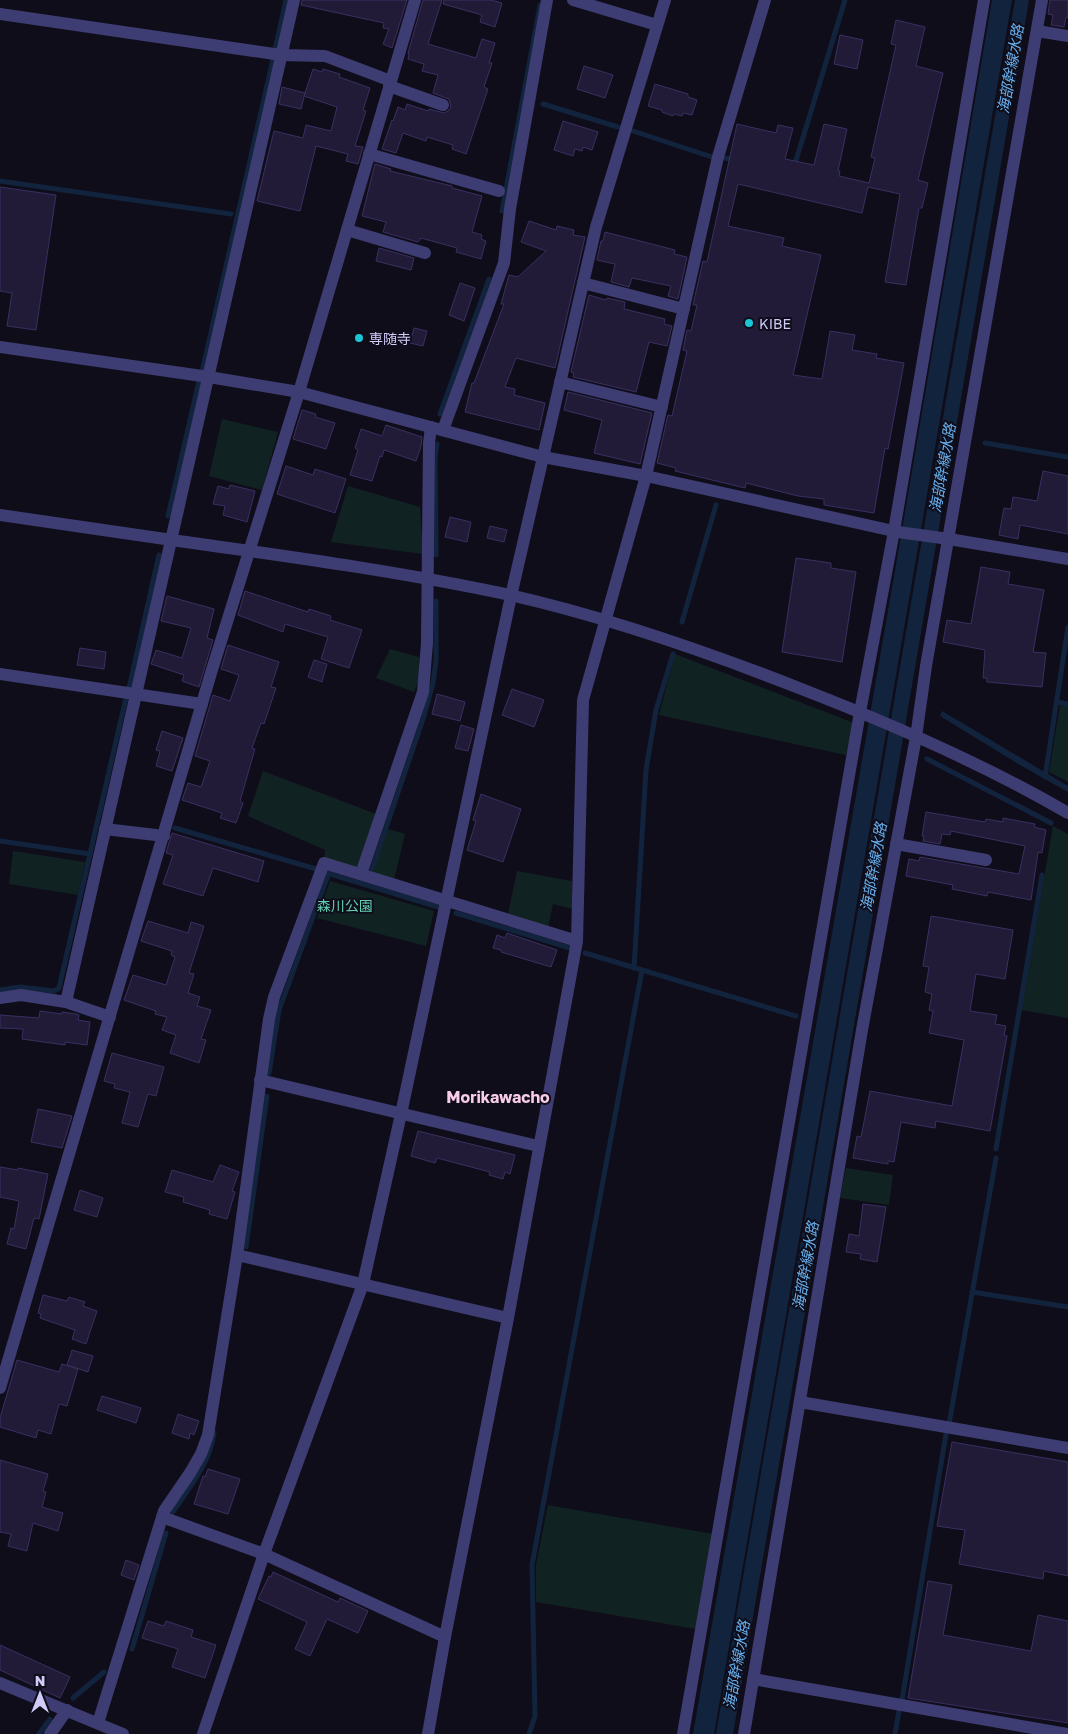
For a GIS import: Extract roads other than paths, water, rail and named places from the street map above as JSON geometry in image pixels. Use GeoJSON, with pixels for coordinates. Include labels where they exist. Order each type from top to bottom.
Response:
{"type":"FeatureCollection","features":[{"type":"Feature","properties":{"kind":"street"},"geometry":{"type":"LineString","coordinates":[[66,1002],[294,0]]}},
{"type":"Feature","properties":{"kind":"street"},"geometry":{"type":"LineString","coordinates":[[0,1388],[6,1350],[110,1017],[202,704],[299,392],[415,0]]}},
{"type":"Feature","properties":{"kind":"street"},"geometry":{"type":"LineString","coordinates":[[361,874],[423,692],[428,643],[429,443],[437,428],[504,263],[510,209],[547,0]]}},
{"type":"Feature","properties":{"kind":"street"},"geometry":{"type":"LineString","coordinates":[[572,0],[657,25]]}},
{"type":"Feature","properties":{"kind":"street"},"geometry":{"type":"LineString","coordinates":[[202,1734],[264,1554],[363,1284],[511,596],[596,227],[665,0]]}},
{"type":"Feature","properties":{"kind":"street"},"geometry":{"type":"LineString","coordinates":[[428,1734],[444,1637],[508,1318],[577,941],[583,700],[646,476],[718,157],[765,0]]}},
{"type":"Feature","properties":{"kind":"street"},"geometry":{"type":"LineString","coordinates":[[683,1734],[860,712],[896,532],[984,0]]}},
{"type":"Feature","properties":{"kind":"street"},"geometry":{"type":"LineString","coordinates":[[744,1734],[862,1030],[896,844],[946,539],[1042,0]]}},
{"type":"Feature","properties":{"kind":"street"},"geometry":{"type":"LineString","coordinates":[[0,14],[282,55],[325,56],[443,105]]}},
{"type":"Feature","properties":{"kind":"street"},"geometry":{"type":"LineString","coordinates":[[1037,31],[1068,36]]}},
{"type":"Feature","properties":{"kind":"street"},"geometry":{"type":"LineString","coordinates":[[369,154],[499,191]]}},
{"type":"Feature","properties":{"kind":"street"},"geometry":{"type":"LineString","coordinates":[[347,230],[425,253]]}},
{"type":"Feature","properties":{"kind":"street"},"geometry":{"type":"LineString","coordinates":[[583,283],[684,309]]}},
{"type":"Feature","properties":{"kind":"street"},"geometry":{"type":"LineString","coordinates":[[0,347],[299,392],[543,456],[646,476],[896,532],[1068,559]]}},
{"type":"Feature","properties":{"kind":"street"},"geometry":{"type":"LineString","coordinates":[[560,382],[662,407]]}},
{"type":"Feature","properties":{"kind":"street"},"geometry":{"type":"LineString","coordinates":[[0,515],[359,566],[511,596],[605,619],[666,638],[860,712],[913,735],[1039,796],[1068,813]]}},
{"type":"Feature","properties":{"kind":"street"},"geometry":{"type":"LineString","coordinates":[[0,674],[202,704]]}},
{"type":"Feature","properties":{"kind":"street"},"geometry":{"type":"LineString","coordinates":[[105,829],[164,836]]}},
{"type":"Feature","properties":{"kind":"street"},"geometry":{"type":"LineString","coordinates":[[896,844],[986,860]]}},
{"type":"Feature","properties":{"kind":"street"},"geometry":{"type":"LineString","coordinates":[[98,1723],[164,1511],[190,1474],[201,1454],[208,1435],[237,1255],[260,1080],[274,997],[324,863],[577,941]]}},
{"type":"Feature","properties":{"kind":"street"},"geometry":{"type":"LineString","coordinates":[[0,998],[21,995],[66,1002],[110,1017]]}},
{"type":"Feature","properties":{"kind":"street"},"geometry":{"type":"LineString","coordinates":[[260,1080],[538,1146]]}},
{"type":"Feature","properties":{"kind":"street"},"geometry":{"type":"LineString","coordinates":[[237,1255],[508,1318]]}},
{"type":"Feature","properties":{"kind":"street"},"geometry":{"type":"LineString","coordinates":[[800,1402],[1068,1448]]}},
{"type":"Feature","properties":{"kind":"street"},"geometry":{"type":"LineString","coordinates":[[162,1517],[264,1554],[444,1637]]}},
{"type":"Feature","properties":{"kind":"street"},"geometry":{"type":"LineString","coordinates":[[753,1679],[1067,1734]]}},
{"type":"Feature","properties":{"kind":"street"},"geometry":{"type":"LineString","coordinates":[[0,1683],[123,1734]]}},
{"type":"Feature","properties":{"kind":"street"},"geometry":{"type":"LineString","coordinates":[[50,1734],[67,1710]]}},
{"type":"Feature","properties":{"kind":"water"},"geometry":{"type":"Polygon","coordinates":[[[992,0],[1012,0],[714,1734],[693,1734],[901,536],[992,0]]]}},
{"type":"Feature","properties":{"kind":"water","name":"海部幹線水路"},"geometry":{"type":"Polygon","coordinates":[[[1015,0],[1029,0],[733,1734],[716,1734],[1015,0]]]}},
{"type":"Feature","properties":{"kind":"water"},"geometry":{"type":"Polygon","coordinates":[[[942,711],[1068,786],[1068,792],[940,716],[942,711]]]}},
{"type":"Feature","properties":{"kind":"waterway"},"geometry":{"type":"LineString","coordinates":[[275,50],[286,0]]}},
{"type":"Feature","properties":{"kind":"waterway"},"geometry":{"type":"LineString","coordinates":[[794,167],[845,0]]}},
{"type":"Feature","properties":{"kind":"waterway"},"geometry":{"type":"LineString","coordinates":[[502,211],[540,5]]}},
{"type":"Feature","properties":{"kind":"waterway"},"geometry":{"type":"LineString","coordinates":[[202,372],[273,59]]}},
{"type":"Feature","properties":{"kind":"waterway"},"geometry":{"type":"LineString","coordinates":[[543,104],[618,127]]}},
{"type":"Feature","properties":{"kind":"waterway"},"geometry":{"type":"LineString","coordinates":[[633,131],[712,157]]}},
{"type":"Feature","properties":{"kind":"waterway"},"geometry":{"type":"LineString","coordinates":[[725,158],[735,160]]}},
{"type":"Feature","properties":{"kind":"waterway"},"geometry":{"type":"LineString","coordinates":[[0,181],[231,214]]}},
{"type":"Feature","properties":{"kind":"waterway"},"geometry":{"type":"LineString","coordinates":[[440,414],[489,279]]}},
{"type":"Feature","properties":{"kind":"waterway"},"geometry":{"type":"LineString","coordinates":[[168,516],[199,381]]}},
{"type":"Feature","properties":{"kind":"waterway"},"geometry":{"type":"LineString","coordinates":[[985,443],[1068,457]]}},
{"type":"Feature","properties":{"kind":"waterway"},"geometry":{"type":"LineString","coordinates":[[436,555],[435,457],[437,444]]}},
{"type":"Feature","properties":{"kind":"waterway"},"geometry":{"type":"LineString","coordinates":[[682,622],[716,505]]}},
{"type":"Feature","properties":{"kind":"waterway"},"geometry":{"type":"LineString","coordinates":[[129,688],[159,555]]}},
{"type":"Feature","properties":{"kind":"waterway"},"geometry":{"type":"LineString","coordinates":[[372,869],[423,719],[433,683],[436,661],[436,601]]}},
{"type":"Feature","properties":{"kind":"waterway"},"geometry":{"type":"LineString","coordinates":[[1045,777],[1068,627]]}},
{"type":"Feature","properties":{"kind":"waterway"},"geometry":{"type":"LineString","coordinates":[[634,968],[646,770],[656,710],[673,654]]}},
{"type":"Feature","properties":{"kind":"waterway"},"geometry":{"type":"LineString","coordinates":[[0,990],[20,987],[54,991],[59,988],[126,698]]}},
{"type":"Feature","properties":{"kind":"waterway"},"geometry":{"type":"LineString","coordinates":[[1057,702],[1068,704]]}},
{"type":"Feature","properties":{"kind":"waterway"},"geometry":{"type":"LineString","coordinates":[[927,759],[1051,823]]}},
{"type":"Feature","properties":{"kind":"waterway"},"geometry":{"type":"LineString","coordinates":[[175,828],[316,869]]}},
{"type":"Feature","properties":{"kind":"waterway"},"geometry":{"type":"LineString","coordinates":[[0,841],[90,854]]}},
{"type":"Feature","properties":{"kind":"waterway"},"geometry":{"type":"LineString","coordinates":[[327,873],[438,907]]}},
{"type":"Feature","properties":{"kind":"waterway"},"geometry":{"type":"LineString","coordinates":[[269,1073],[279,1010],[329,873]]}},
{"type":"Feature","properties":{"kind":"waterway"},"geometry":{"type":"LineString","coordinates":[[996,1149],[1042,875]]}},
{"type":"Feature","properties":{"kind":"waterway"},"geometry":{"type":"LineString","coordinates":[[456,913],[570,948]]}},
{"type":"Feature","properties":{"kind":"waterway"},"geometry":{"type":"LineString","coordinates":[[585,953],[796,1016]]}},
{"type":"Feature","properties":{"kind":"waterway"},"geometry":{"type":"LineString","coordinates":[[529,1734],[535,1716],[532,1565],[642,970]]}},
{"type":"Feature","properties":{"kind":"waterway"},"geometry":{"type":"LineString","coordinates":[[246,1247],[267,1096]]}},
{"type":"Feature","properties":{"kind":"waterway"},"geometry":{"type":"LineString","coordinates":[[949,1424],[996,1158]]}},
{"type":"Feature","properties":{"kind":"waterway"},"geometry":{"type":"LineString","coordinates":[[972,1292],[1068,1307]]}},
{"type":"Feature","properties":{"kind":"waterway"},"geometry":{"type":"LineString","coordinates":[[173,1512],[203,1465],[212,1445],[214,1433]]}},
{"type":"Feature","properties":{"kind":"waterway"},"geometry":{"type":"LineString","coordinates":[[902,1700],[946,1434]]}},
{"type":"Feature","properties":{"kind":"waterway"},"geometry":{"type":"LineString","coordinates":[[132,1649],[166,1533]]}},
{"type":"Feature","properties":{"kind":"waterway"},"geometry":{"type":"LineString","coordinates":[[73,1698],[104,1672]]}},
{"type":"Feature","properties":{"kind":"waterway"},"geometry":{"type":"LineString","coordinates":[[895,1734],[899,1711]]}},
{"type":"Feature","properties":{"kind":"waterway"},"geometry":{"type":"LineString","coordinates":[[39,1734],[50,1719]]}},
{"type":"Feature","properties":{"kind":"place","name":"KIBE"},"geometry":{"type":"Point","coordinates":[749,323]}},
{"type":"Feature","properties":{"kind":"place","name":"専随寺"},"geometry":{"type":"Point","coordinates":[359,338]}},
{"type":"Feature","properties":{"kind":"district","name":"Morikawacho"},"geometry":{"type":"Point","coordinates":[498,1097]}},
{"type":"Feature","properties":{"kind":"park label","name":"森川公園"},"geometry":{"type":"Point","coordinates":[345,905]}}]}
